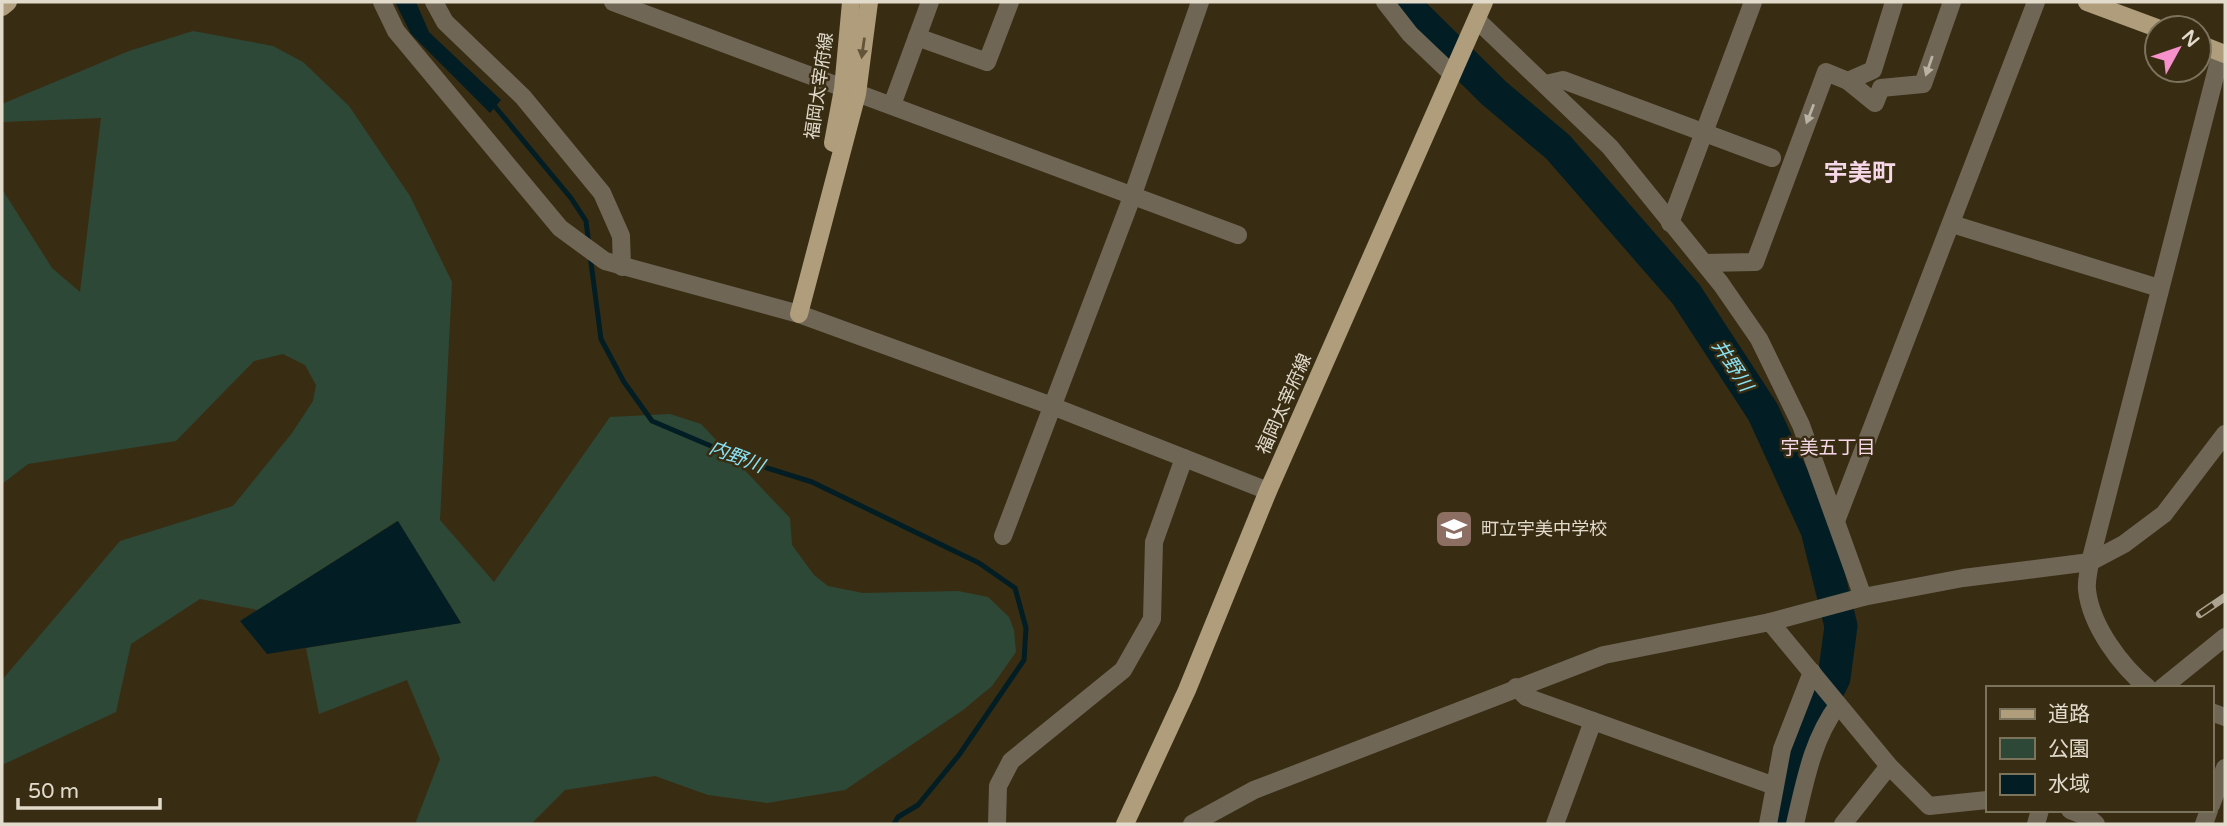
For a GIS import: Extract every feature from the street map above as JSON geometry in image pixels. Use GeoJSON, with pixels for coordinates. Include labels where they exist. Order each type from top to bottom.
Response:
{"type":"FeatureCollection","features":[{"type":"Feature","properties":{"kind":"main road"},"geometry":{"type":"LineString","coordinates":[[2,7],[8,2]]}},
{"type":"Feature","properties":{"kind":"main road","name":"福岡太宰府線"},"geometry":{"type":"LineString","coordinates":[[850,91],[851,2]]}},
{"type":"Feature","properties":{"kind":"main road","name":"福岡太宰府線"},"geometry":{"type":"LineString","coordinates":[[799,314],[869,2]]}},
{"type":"Feature","properties":{"kind":"main road","name":"福岡太宰府線"},"geometry":{"type":"LineString","coordinates":[[1125,824],[1187,690],[1268,491],[1485,2]]}},
{"type":"Feature","properties":{"kind":"main road"},"geometry":{"type":"LineString","coordinates":[[2087,2],[2143,23]]}},
{"type":"Feature","properties":{"kind":"street"},"geometry":{"type":"LineString","coordinates":[[382,2],[396,31],[560,228],[614,264],[799,314],[1052,406],[1268,491]]}},
{"type":"Feature","properties":{"kind":"street"},"geometry":{"type":"LineString","coordinates":[[434,2],[445,22],[523,97],[602,193],[621,236],[614,264]]}},
{"type":"Feature","properties":{"kind":"street"},"geometry":{"type":"LineString","coordinates":[[613,2],[1238,235]]}},
{"type":"Feature","properties":{"kind":"street"},"geometry":{"type":"LineString","coordinates":[[892,105],[930,2]]}},
{"type":"Feature","properties":{"kind":"street"},"geometry":{"type":"LineString","coordinates":[[917,37],[987,62],[1010,2]]}},
{"type":"Feature","properties":{"kind":"street"},"geometry":{"type":"LineString","coordinates":[[1003,537],[1132,197],[1200,2]]}},
{"type":"Feature","properties":{"kind":"street"},"geometry":{"type":"LineString","coordinates":[[1370,2],[1388,5],[1410,34],[1452,74]]}},
{"type":"Feature","properties":{"kind":"street"},"geometry":{"type":"LineString","coordinates":[[1671,223],[1753,2]]}},
{"type":"Feature","properties":{"kind":"street"},"geometry":{"type":"LineString","coordinates":[[1848,81],[1873,70],[1894,2]]}},
{"type":"Feature","properties":{"kind":"street"},"geometry":{"type":"LineString","coordinates":[[1704,263],[1755,262],[1826,72],[1848,81],[1875,103],[1881,88],[1923,84],[1952,2]]}},
{"type":"Feature","properties":{"kind":"street"},"geometry":{"type":"LineString","coordinates":[[1836,522],[2036,2]]}},
{"type":"Feature","properties":{"kind":"street"},"geometry":{"type":"LineString","coordinates":[[1475,24],[1546,84],[1610,147],[1704,263],[1759,339],[1801,425],[1863,597]]}},
{"type":"Feature","properties":{"kind":"street"},"geometry":{"type":"LineString","coordinates":[[2146,686],[2099,629],[2087,589],[2090,562],[2159,288],[2223,53]]}},
{"type":"Feature","properties":{"kind":"street"},"geometry":{"type":"LineString","coordinates":[[1546,84],[1563,80],[1772,158]]}},
{"type":"Feature","properties":{"kind":"street"},"geometry":{"type":"LineString","coordinates":[[1952,224],[2159,288]]}},
{"type":"Feature","properties":{"kind":"street"},"geometry":{"type":"LineString","coordinates":[[1192,824],[1254,790],[1605,655],[1770,622],[1863,597],[1963,578],[2090,562],[2124,544],[2164,514],[2225,434]]}},
{"type":"Feature","properties":{"kind":"street"},"geometry":{"type":"LineString","coordinates":[[997,824],[998,786],[1011,761],[1123,670],[1152,619],[1154,542],[1184,458]]}},
{"type":"Feature","properties":{"kind":"street"},"geometry":{"type":"LineString","coordinates":[[1770,622],[1888,766],[1929,806],[1986,800]]}},
{"type":"Feature","properties":{"kind":"street"},"geometry":{"type":"LineString","coordinates":[[2164,686],[2225,637]]}},
{"type":"Feature","properties":{"kind":"street"},"geometry":{"type":"LineString","coordinates":[[1768,824],[1782,749],[1812,672]]}},
{"type":"Feature","properties":{"kind":"street"},"geometry":{"type":"LineString","coordinates":[[1516,687],[1526,697],[1769,785]]}},
{"type":"Feature","properties":{"kind":"street"},"geometry":{"type":"LineString","coordinates":[[1795,824],[1809,763],[1826,720],[1838,705]]}},
{"type":"Feature","properties":{"kind":"street"},"geometry":{"type":"LineString","coordinates":[[1555,824],[1593,721]]}},
{"type":"Feature","properties":{"kind":"street"},"geometry":{"type":"LineString","coordinates":[[1843,824],[1888,766]]}},
{"type":"Feature","properties":{"kind":"street"},"geometry":{"type":"LineString","coordinates":[[2213,800],[2225,768]]}},
{"type":"Feature","properties":{"kind":"street"},"geometry":{"type":"LineString","coordinates":[[2075,812],[2096,824]]}},
{"type":"Feature","properties":{"kind":"green space"},"geometry":{"type":"Polygon","coordinates":[[[193,31],[273,46],[303,62],[349,106],[410,196],[452,282],[440,520],[494,582],[610,417],[670,414],[701,424],[790,518],[792,545],[814,575],[828,586],[863,593],[958,591],[988,597],[1009,617],[1014,630],[1016,652],[992,686],[963,710],[845,790],[767,803],[708,795],[655,776],[565,790],[531,824],[415,824],[440,759],[407,680],[319,714],[306,648],[461,623],[397,521],[258,610],[200,599],[131,644],[116,712],[2,765],[2,680],[120,541],[233,506],[292,433],[313,401],[316,385],[305,365],[283,354],[254,361],[176,441],[28,464],[2,484],[2,189],[52,268],[80,292],[101,118],[2,122],[2,104],[129,51],[193,31]]]}},
{"type":"Feature","properties":{"kind":"water"},"geometry":{"type":"Polygon","coordinates":[[[395,2],[416,2],[429,32],[501,100],[490,113],[411,34],[395,2]]]}},
{"type":"Feature","properties":{"kind":"water"},"geometry":{"type":"Polygon","coordinates":[[[398,521],[461,623],[267,654],[240,621],[398,521]]]}},
{"type":"Feature","properties":{"kind":"waterway","name":"井野川"},"geometry":{"type":"LineString","coordinates":[[1402,2],[1494,93],[1558,147],[1686,294],[1763,412],[1817,530],[1841,626],[1834,678],[1813,719],[1789,787],[1783,824]]}},
{"type":"Feature","properties":{"kind":"waterway","name":"内野川"},"geometry":{"type":"LineString","coordinates":[[492,103],[571,198],[586,221],[589,245]]}},
{"type":"Feature","properties":{"kind":"waterway","name":"内野川"},"geometry":{"type":"LineString","coordinates":[[590,255],[601,339],[624,382],[652,421],[751,463],[812,482],[979,563],[1015,588],[1026,628],[1024,660],[959,755],[918,805],[898,817],[894,824]]}},
{"type":"Feature","properties":{"kind":"railway"},"geometry":{"type":"LineString","coordinates":[[2200,614],[2225,597]]}},
{"type":"Feature","properties":{"kind":"place","name":"町立宇美中学校"},"geometry":{"type":"Point","coordinates":[1454,529]}},
{"type":"Feature","properties":{"kind":"district","name":"宇美町"},"geometry":{"type":"Point","coordinates":[1860,173]}},
{"type":"Feature","properties":{"kind":"district","name":"宇美五丁目"},"geometry":{"type":"Point","coordinates":[1828,447]}}]}
